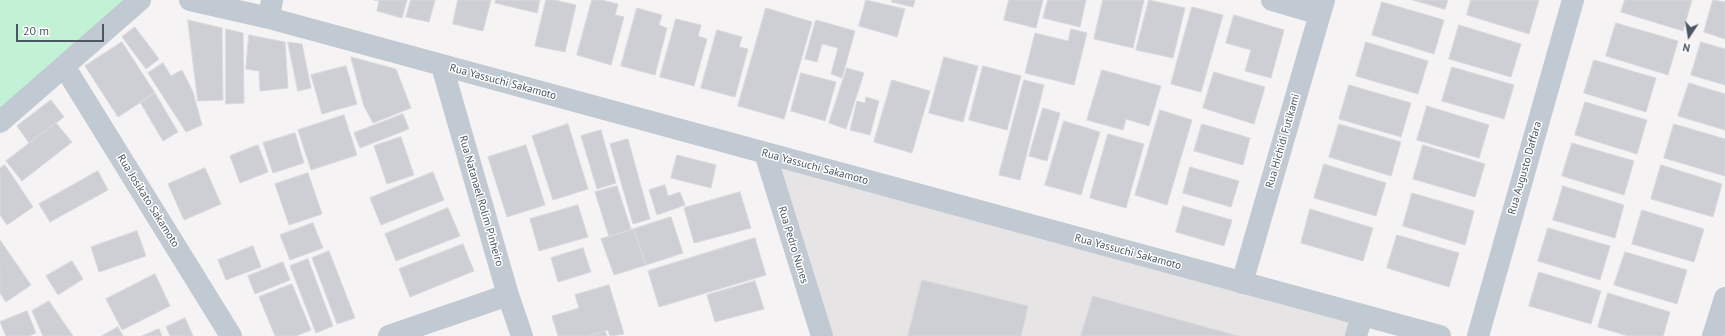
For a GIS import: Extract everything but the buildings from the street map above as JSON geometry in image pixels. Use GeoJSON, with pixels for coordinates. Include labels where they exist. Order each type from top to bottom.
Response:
{"type":"FeatureCollection","features":[{"type":"Feature","properties":{"kind":"street"},"geometry":{"type":"LineString","coordinates":[[0,122],[140,0]]}},
{"type":"Feature","properties":{"kind":"street","name":"Rua Yassuchi Sakamoto"},"geometry":{"type":"LineString","coordinates":[[190,0],[270,9],[442,66],[1440,336]]}},
{"type":"Feature","properties":{"kind":"street"},"geometry":{"type":"LineString","coordinates":[[1272,0],[1322,7]]}},
{"type":"Feature","properties":{"kind":"street","name":"Rua Augusto Daffara"},"geometry":{"type":"LineString","coordinates":[[1478,336],[1573,0]]}},
{"type":"Feature","properties":{"kind":"street","name":"Rua Hichidi Futikami"},"geometry":{"type":"LineString","coordinates":[[1242,282],[1322,7]]}},
{"type":"Feature","properties":{"kind":"street","name":"Rua Josikato Sakamoto"},"geometry":{"type":"LineString","coordinates":[[64,66],[231,336]]}},
{"type":"Feature","properties":{"kind":"street","name":"Rua Natanael Rolim Pinheiro"},"geometry":{"type":"LineString","coordinates":[[442,66],[508,295],[522,336]]}},
{"type":"Feature","properties":{"kind":"street","name":"Rua Pedro Nunes"},"geometry":{"type":"LineString","coordinates":[[765,153],[822,336]]}},
{"type":"Feature","properties":{"kind":"street"},"geometry":{"type":"LineString","coordinates":[[389,336],[508,295]]}},
{"type":"Feature","properties":{"kind":"street"},"geometry":{"type":"LineString","coordinates":[[1713,336],[1725,298]]}},
{"type":"Feature","properties":{"kind":"street"},"geometry":{"type":"LineString","coordinates":[[1356,336],[1362,315]]}},
{"type":"Feature","properties":{"kind":"shaded area"},"geometry":{"type":"Polygon","coordinates":[[[773,155],[1362,315],[1356,336],[826,336],[773,155]]]}},
{"type":"Feature","properties":{"kind":"green space"},"geometry":{"type":"Polygon","coordinates":[[[0,0],[128,0],[0,110],[0,0]]]}}]}
